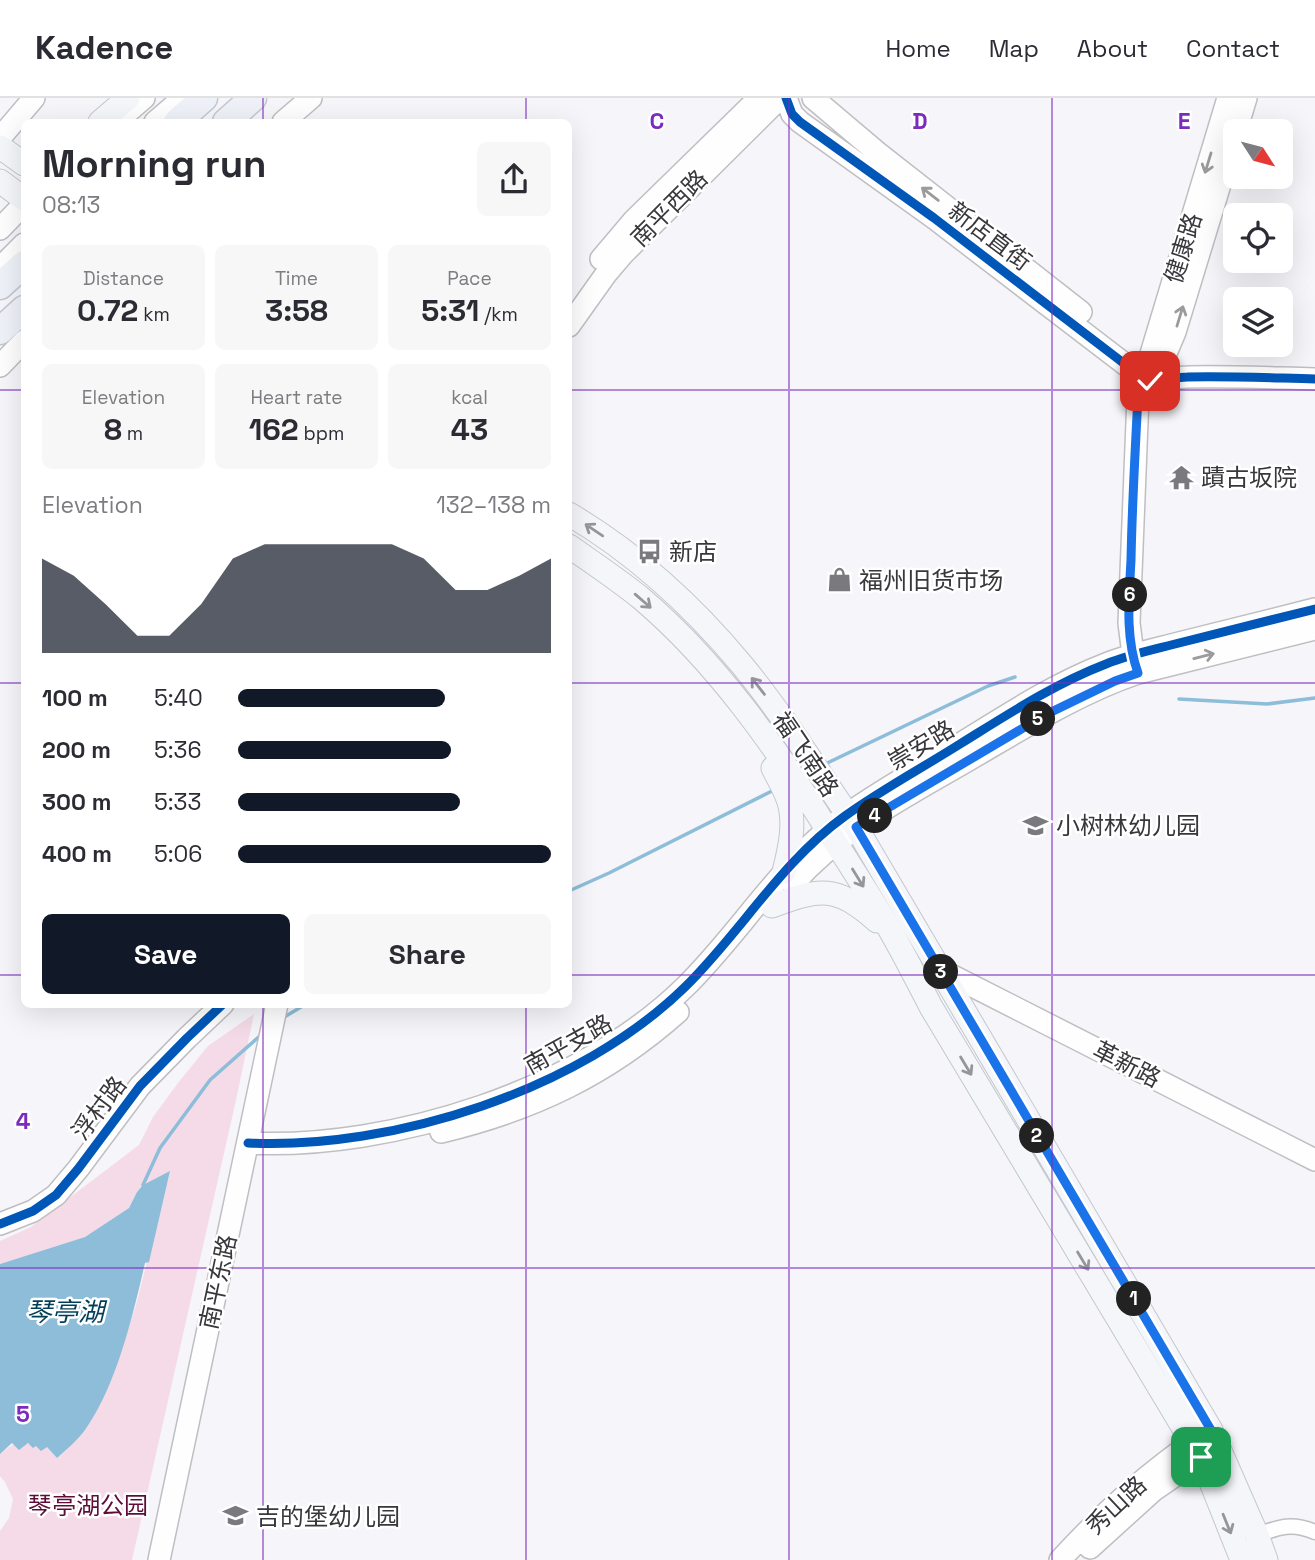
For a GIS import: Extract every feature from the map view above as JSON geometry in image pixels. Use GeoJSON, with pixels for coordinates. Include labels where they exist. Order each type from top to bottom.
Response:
{"type":"FeatureCollection","features":[{"type":"Feature","properties":{"kind":"highway"},"geometry":{"type":"LineString","coordinates":[[180,119],[204,98]]}},
{"type":"Feature","properties":{"kind":"highway"},"geometry":{"type":"LineString","coordinates":[[229,119],[253,98]]}},
{"type":"Feature","properties":{"kind":"highway"},"geometry":{"type":"LineString","coordinates":[[0,286],[21,267]]}},
{"type":"Feature","properties":{"kind":"highway"},"geometry":{"type":"LineString","coordinates":[[0,331],[21,312]]}},
{"type":"Feature","properties":{"kind":"main road"},"geometry":{"type":"LineString","coordinates":[[104,119],[128,98]]}},
{"type":"Feature","properties":{"kind":"main road"},"geometry":{"type":"LineString","coordinates":[[0,146],[21,144]]}},
{"type":"Feature","properties":{"kind":"main road"},"geometry":{"type":"LineString","coordinates":[[0,146],[21,162]]}},
{"type":"Feature","properties":{"kind":"main road"},"geometry":{"type":"LineString","coordinates":[[0,181],[21,199]]}},
{"type":"Feature","properties":{"kind":"main road","name":"福飞南路"},"geometry":{"type":"LineString","coordinates":[[572,516],[634,559],[685,604],[743,666],[799,741],[852,821],[939,969],[1257,1535],[1266,1560]]}},
{"type":"Feature","properties":{"kind":"main road","name":"福飞南路"},"geometry":{"type":"LineString","coordinates":[[572,548],[651,607],[690,645],[750,716],[800,805],[831,836],[894,936],[931,1007],[1206,1444],[1242,1560]]}},
{"type":"Feature","properties":{"kind":"main road"},"geometry":{"type":"LineString","coordinates":[[784,872],[792,829],[800,805]]}},
{"type":"Feature","properties":{"kind":"main road"},"geometry":{"type":"LineString","coordinates":[[772,906],[802,895],[829,892],[860,906],[894,936]]}},
{"type":"Feature","properties":{"kind":"street"},"geometry":{"type":"LineString","coordinates":[[0,138],[34,98]]}},
{"type":"Feature","properties":{"kind":"street"},"geometry":{"type":"LineString","coordinates":[[120,119],[144,98]]}},
{"type":"Feature","properties":{"kind":"street"},"geometry":{"type":"LineString","coordinates":[[158,119],[183,98]]}},
{"type":"Feature","properties":{"kind":"street"},"geometry":{"type":"LineString","coordinates":[[286,119],[311,98]]}},
{"type":"Feature","properties":{"kind":"street","name":"南平西路"},"geometry":{"type":"LineString","coordinates":[[572,299],[634,220],[759,98]]}},
{"type":"Feature","properties":{"kind":"street","name":"南平西路"},"geometry":{"type":"LineString","coordinates":[[572,322],[623,254],[780,98]]}},
{"type":"Feature","properties":{"kind":"street","name":"新店直街"},"geometry":{"type":"LineString","coordinates":[[786,98],[792,114],[800,122],[1148,377]]}},
{"type":"Feature","properties":{"kind":"street","name":"新店直街"},"geometry":{"type":"LineString","coordinates":[[813,98],[889,162],[1119,342],[1148,377]]}},
{"type":"Feature","properties":{"kind":"street","name":"健康路"},"geometry":{"type":"LineString","coordinates":[[1135,664],[1129,622],[1148,377],[1228,98]]}},
{"type":"Feature","properties":{"kind":"street","name":"健康路"},"geometry":{"type":"LineString","coordinates":[[1240,119],[1246,98]]}},
{"type":"Feature","properties":{"kind":"street","name":"健康路"},"geometry":{"type":"LineString","coordinates":[[1148,377],[1175,332],[1223,175]]}},
{"type":"Feature","properties":{"kind":"street"},"geometry":{"type":"LineString","coordinates":[[0,229],[21,205]]}},
{"type":"Feature","properties":{"kind":"street"},"geometry":{"type":"LineString","coordinates":[[0,268],[21,247]]}},
{"type":"Feature","properties":{"kind":"street"},"geometry":{"type":"LineString","coordinates":[[0,366],[21,344]]}},
{"type":"Feature","properties":{"kind":"street"},"geometry":{"type":"LineString","coordinates":[[1148,377],[1160,381],[1183,377],[1315,379]]}},
{"type":"Feature","properties":{"kind":"street"},"geometry":{"type":"LineString","coordinates":[[1135,664],[1315,609]]}},
{"type":"Feature","properties":{"kind":"street"},"geometry":{"type":"LineString","coordinates":[[1135,664],[1315,629]]}},
{"type":"Feature","properties":{"kind":"street","name":"崇安路"},"geometry":{"type":"LineString","coordinates":[[831,836],[1038,697],[1096,668],[1135,664]]}},
{"type":"Feature","properties":{"kind":"street","name":"崇安路"},"geometry":{"type":"LineString","coordinates":[[852,821],[949,772],[1071,701],[1115,681],[1135,664]]}},
{"type":"Feature","properties":{"kind":"street","name":"南平支路"},"geometry":{"type":"LineString","coordinates":[[253,1149],[357,1138],[410,1126],[495,1101],[562,1073],[618,1040],[668,1003],[712,959],[807,847],[831,836]]}},
{"type":"Feature","properties":{"kind":"street","name":"南平支路"},"geometry":{"type":"LineString","coordinates":[[253,1149],[312,1153],[407,1140],[502,1115],[571,1086],[616,1061],[681,1009],[709,981],[813,862],[831,836]]}},
{"type":"Feature","properties":{"kind":"street","name":"革新路"},"geometry":{"type":"LineString","coordinates":[[939,969],[1315,1160]]}},
{"type":"Feature","properties":{"kind":"street","name":"浮村路"},"geometry":{"type":"LineString","coordinates":[[0,1224],[33,1211],[56,1195],[140,1086],[219,1008]]}},
{"type":"Feature","properties":{"kind":"street","name":"南平东路"},"geometry":{"type":"LineString","coordinates":[[272,1056],[277,1008]]}},
{"type":"Feature","properties":{"kind":"street","name":"南平东路"},"geometry":{"type":"LineString","coordinates":[[172,1560],[253,1149],[257,1097],[288,1008]]}},
{"type":"Feature","properties":{"kind":"street","name":"南平东路"},"geometry":{"type":"LineString","coordinates":[[159,1560],[253,1149]]}},
{"type":"Feature","properties":{"kind":"street","name":"秀山路"},"geometry":{"type":"LineString","coordinates":[[1060,1560],[1127,1493],[1164,1463],[1206,1444]]}},
{"type":"Feature","properties":{"kind":"street","name":"秀山路"},"geometry":{"type":"LineString","coordinates":[[1079,1560],[1206,1444]]}},
{"type":"Feature","properties":{"kind":"street"},"geometry":{"type":"LineString","coordinates":[[1257,1535],[1287,1526],[1315,1532]]}},
{"type":"Feature","properties":{"kind":"green space","name":"琴亭湖公园"},"geometry":{"type":"Polygon","coordinates":[[[254,1014],[132,1560],[0,1560],[0,1531],[9,1518],[13,1499],[0,1476],[0,1454],[13,1445],[22,1443],[47,1447],[57,1458],[85,1429],[108,1387],[136,1305],[170,1172],[143,1185],[129,1208],[85,1237],[0,1264],[0,1241],[31,1227],[139,1145],[153,1117],[208,1046],[254,1014]]]}},
{"type":"Feature","properties":{"kind":"water","name":"琴亭湖"},"geometry":{"type":"Polygon","coordinates":[[[170,1171],[149,1262],[145,1263],[129,1326],[98,1409],[80,1436],[57,1458],[47,1447],[41,1451],[28,1443],[19,1450],[12,1443],[0,1454],[0,1264],[85,1237],[129,1208],[143,1185],[170,1171]]]}},
{"type":"Feature","properties":{"kind":"waterway"},"geometry":{"type":"LineString","coordinates":[[823,765],[988,686],[1015,677]]}},
{"type":"Feature","properties":{"kind":"waterway"},"geometry":{"type":"LineString","coordinates":[[1179,699],[1267,704],[1315,698]]}},
{"type":"Feature","properties":{"kind":"waterway"},"geometry":{"type":"LineString","coordinates":[[572,890],[776,789]]}},
{"type":"Feature","properties":{"kind":"waterway"},"geometry":{"type":"LineString","coordinates":[[281,1019],[299,1008]]}},
{"type":"Feature","properties":{"kind":"waterway"},"geometry":{"type":"LineString","coordinates":[[143,1185],[160,1148],[210,1080],[261,1035]]}},
{"type":"Feature","properties":{"kind":"cycle path"},"geometry":{"type":"LineString","coordinates":[[786,98],[792,114],[800,122],[934,218],[1143,378],[1315,379]]}},
{"type":"Feature","properties":{"kind":"cycle path"},"geometry":{"type":"LineString","coordinates":[[248,1143],[304,1143],[363,1136],[422,1124],[482,1106],[539,1083],[593,1056],[642,1024],[685,987],[801,854],[845,816],[887,788],[1031,701],[1115,660],[1315,609]]}},
{"type":"Feature","properties":{"kind":"cycle path"},"geometry":{"type":"LineString","coordinates":[[0,1224],[33,1211],[56,1195],[140,1086],[219,1008]]}},
{"type":"Feature","properties":{"kind":"place","name":"蹟古坂院"},"geometry":{"type":"Point","coordinates":[1181,477]}},
{"type":"Feature","properties":{"kind":"place","name":"新店"},"geometry":{"type":"Point","coordinates":[649,551]}},
{"type":"Feature","properties":{"kind":"place","name":"福州旧货市场"},"geometry":{"type":"Point","coordinates":[839,580]}},
{"type":"Feature","properties":{"kind":"place","name":"小树林幼儿园"},"geometry":{"type":"Point","coordinates":[1036,825]}},
{"type":"Feature","properties":{"kind":"place","name":"吉的堡幼儿园"},"geometry":{"type":"Point","coordinates":[236,1516]}},
{"type":"Feature","properties":{"kind":"route"},"geometry":{"type":"LineString","coordinates":[[1150,381],[1138,397],[1131,533],[1129,622],[1138,673],[1115,681],[1045,715],[856,827],[1211,1430],[1219,1446],[1201,1457]]}}]}
